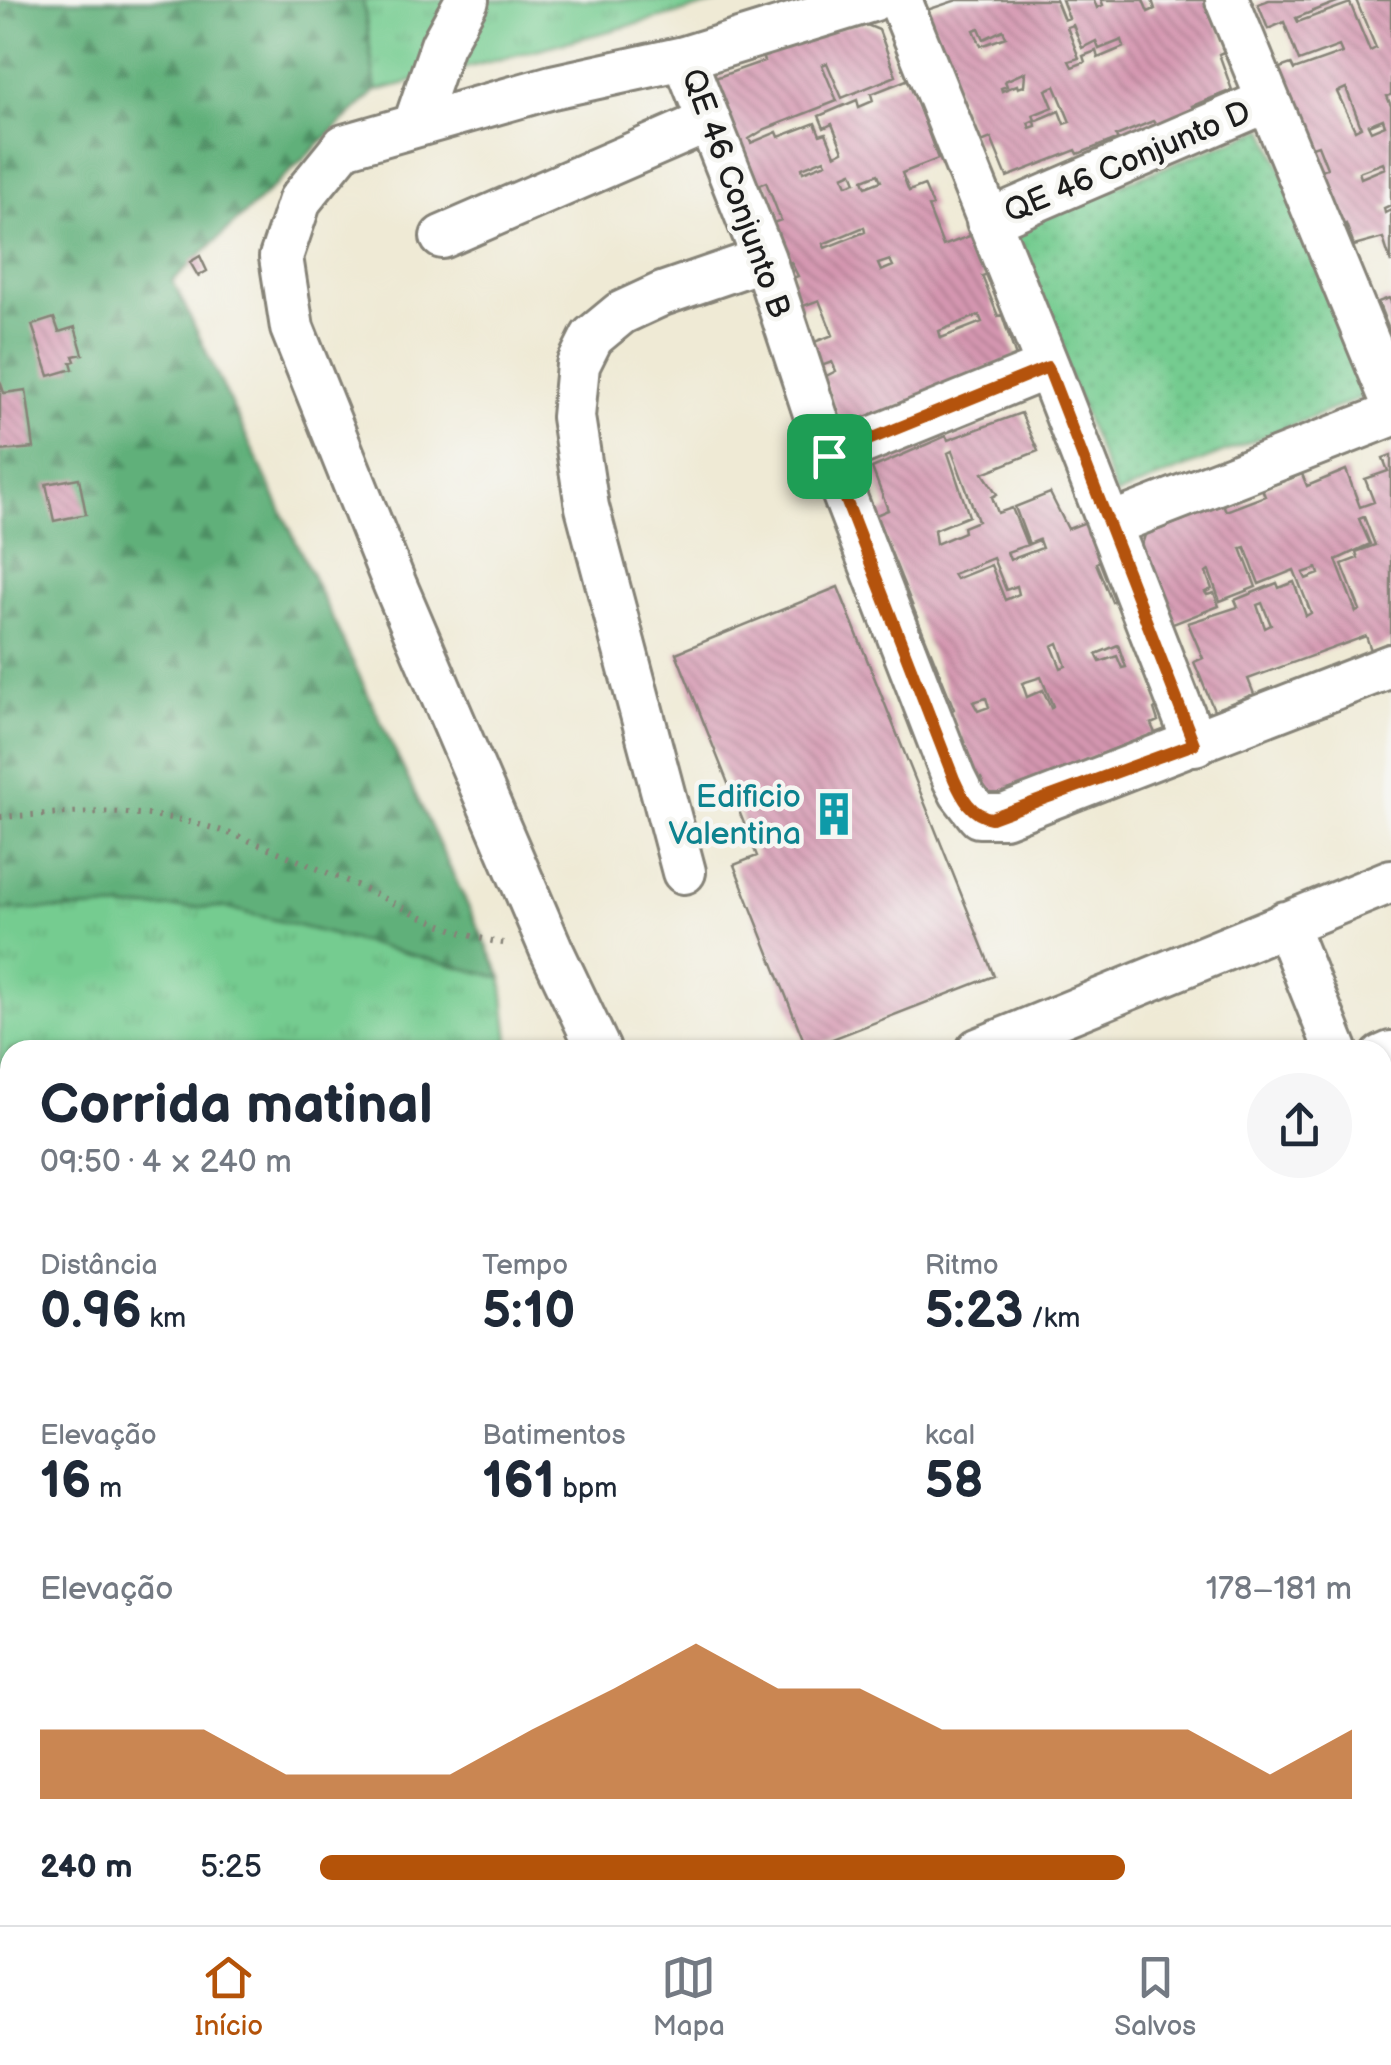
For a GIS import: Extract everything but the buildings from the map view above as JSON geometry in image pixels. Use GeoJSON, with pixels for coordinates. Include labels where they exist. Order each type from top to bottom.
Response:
{"type":"FeatureCollection","features":[{"type":"Feature","properties":{"kind":"street"},"geometry":{"type":"LineString","coordinates":[[414,124],[442,45],[466,0]]}},
{"type":"Feature","properties":{"kind":"street","name":"QE 46 Conjunto B"},"geometry":{"type":"LineString","coordinates":[[872,0],[684,58],[764,259],[829,456],[954,779],[979,816],[1004,816],[1194,744]]}},
{"type":"Feature","properties":{"kind":"street"},"geometry":{"type":"LineString","coordinates":[[900,0],[1194,744],[1391,666]]}},
{"type":"Feature","properties":{"kind":"street"},"geometry":{"type":"LineString","coordinates":[[1227,0],[1391,398]]}},
{"type":"Feature","properties":{"kind":"street"},"geometry":{"type":"LineString","coordinates":[[590,1040],[395,585],[292,328],[281,257],[300,200],[344,146],[552,87],[684,58]]}},
{"type":"Feature","properties":{"kind":"street","name":"QE 46 Conjunto D"},"geometry":{"type":"LineString","coordinates":[[988,220],[1267,101]]}},
{"type":"Feature","properties":{"kind":"street"},"geometry":{"type":"LineString","coordinates":[[442,236],[709,121]]}},
{"type":"Feature","properties":{"kind":"street"},"geometry":{"type":"LineString","coordinates":[[684,872],[587,507],[573,417],[578,366],[592,337],[621,312],[764,259]]}},
{"type":"Feature","properties":{"kind":"street"},"geometry":{"type":"LineString","coordinates":[[829,456],[1048,367]]}},
{"type":"Feature","properties":{"kind":"street"},"geometry":{"type":"LineString","coordinates":[[1109,525],[1391,415]]}},
{"type":"Feature","properties":{"kind":"street"},"geometry":{"type":"LineString","coordinates":[[1002,1040],[1391,881]]}},
{"type":"Feature","properties":{"kind":"street"},"geometry":{"type":"LineString","coordinates":[[1284,923],[1332,1040]]}},
{"type":"Feature","properties":{"kind":"path"},"geometry":{"type":"LineString","coordinates":[[0,817],[126,812],[190,822],[262,846],[435,922],[494,942],[550,949]]}},
{"type":"Feature","properties":{"kind":"green space"},"geometry":{"type":"Polygon","coordinates":[[[0,0],[363,0],[376,91],[173,281],[502,978],[224,907],[0,910],[0,0]]]}},
{"type":"Feature","properties":{"kind":"green space"},"geometry":{"type":"Polygon","coordinates":[[[363,0],[730,0],[376,91],[363,0]]]}},
{"type":"Feature","properties":{"kind":"green space"},"geometry":{"type":"Polygon","coordinates":[[[1265,128],[1371,394],[1116,495],[1010,228],[1265,128]]]}},
{"type":"Feature","properties":{"kind":"green space"},"geometry":{"type":"Polygon","coordinates":[[[224,907],[502,978],[509,1040],[0,1040],[0,910],[224,907]]]}},
{"type":"Feature","properties":{"kind":"place","name":"Edificio Valentina"},"geometry":{"type":"Point","coordinates":[834,814]}},
{"type":"Feature","properties":{"kind":"route"},"geometry":{"type":"LineString","coordinates":[[1048,367],[1194,744],[1004,816],[979,816],[954,779],[829,456],[1048,367]]}}]}
